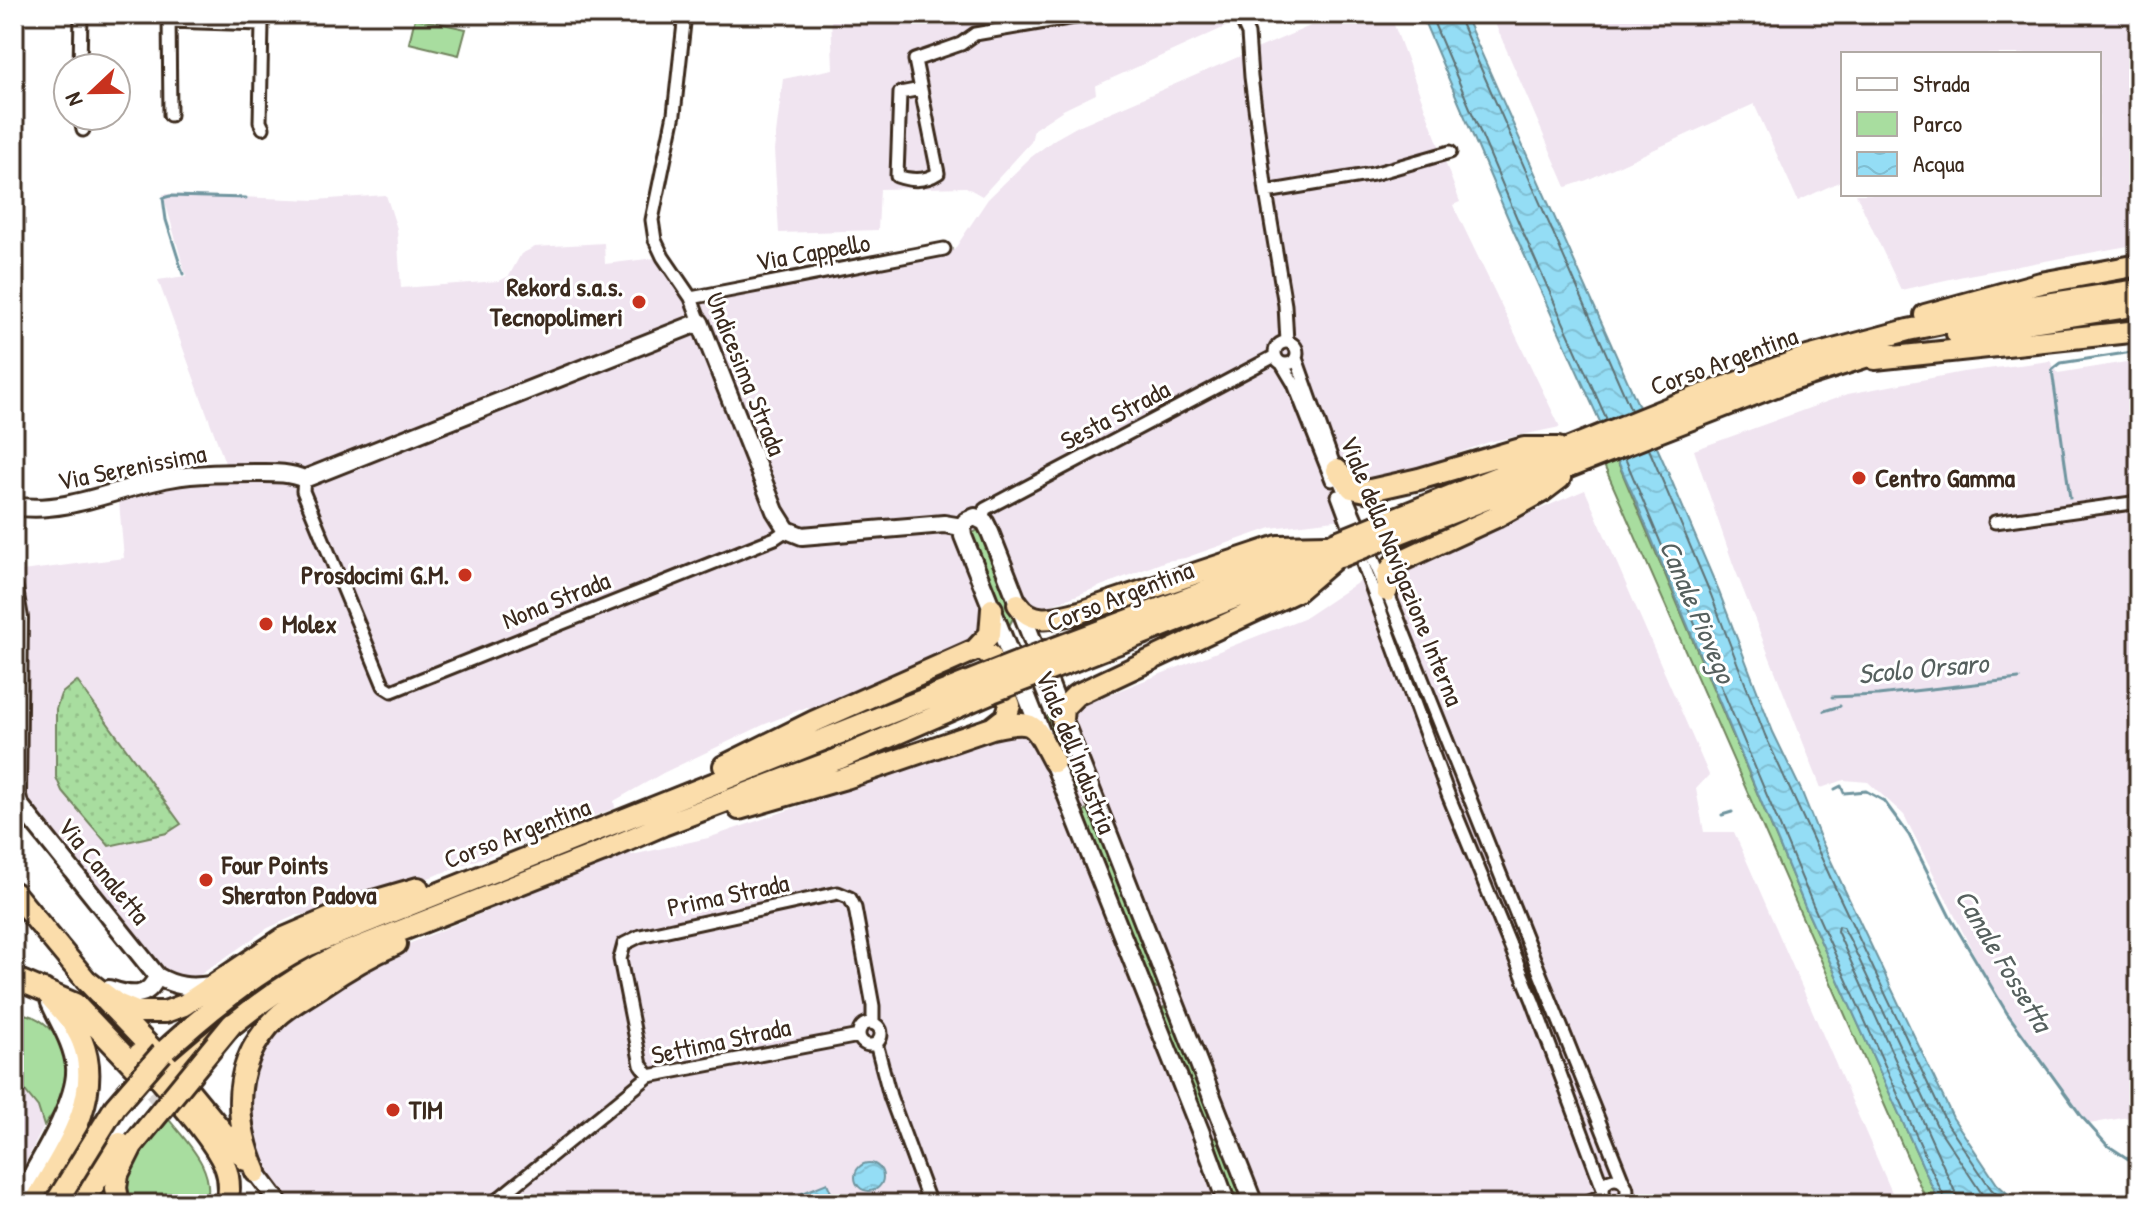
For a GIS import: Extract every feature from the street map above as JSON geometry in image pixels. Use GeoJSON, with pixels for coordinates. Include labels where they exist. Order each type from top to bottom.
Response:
{"type":"FeatureCollection","features":[{"type":"Feature","properties":{"kind":"highway"},"geometry":{"type":"LineString","coordinates":[[1804,358],[1904,321],[1984,297],[2139,265]]}},
{"type":"Feature","properties":{"kind":"highway","name":"Corso Argentina"},"geometry":{"type":"LineString","coordinates":[[55,1204],[115,1107],[162,1053],[219,1003],[263,972],[290,954],[332,935],[595,831],[1334,551],[1674,415],[1804,358],[1908,330],[2012,309],[2139,290]]}},
{"type":"Feature","properties":{"kind":"highway","name":"Corso Argentina"},"geometry":{"type":"LineString","coordinates":[[1674,415],[1924,340],[2139,305]]}},
{"type":"Feature","properties":{"kind":"highway"},"geometry":{"type":"LineString","coordinates":[[1843,363],[2139,331]]}},
{"type":"Feature","properties":{"kind":"highway"},"geometry":{"type":"LineString","coordinates":[[1337,470],[1352,488],[1366,491],[1524,448],[1579,453]]}},
{"type":"Feature","properties":{"kind":"highway"},"geometry":{"type":"LineString","coordinates":[[1387,591],[1388,573],[1399,561],[1446,541],[1543,491],[1579,453]]}},
{"type":"Feature","properties":{"kind":"highway"},"geometry":{"type":"LineString","coordinates":[[1018,604],[1030,616],[1047,620],[1080,612],[1278,546],[1334,551]]}},
{"type":"Feature","properties":{"kind":"highway"},"geometry":{"type":"LineString","coordinates":[[1062,719],[1063,708],[1076,695],[1297,591],[1334,551]]}},
{"type":"Feature","properties":{"kind":"highway"},"geometry":{"type":"LineString","coordinates":[[595,831],[813,722],[975,650],[990,634],[992,609]]}},
{"type":"Feature","properties":{"kind":"highway"},"geometry":{"type":"LineString","coordinates":[[975,650],[983,650],[991,656],[1010,705],[1006,717],[992,728]]}},
{"type":"Feature","properties":{"kind":"highway","name":"Corso Argentina"},"geometry":{"type":"LineString","coordinates":[[82,1204],[135,1121],[182,1067],[255,1004],[301,974],[375,939],[838,759],[987,684]]}},
{"type":"Feature","properties":{"kind":"highway"},"geometry":{"type":"LineString","coordinates":[[601,852],[846,778],[992,728],[1025,723],[1033,726],[1054,762]]}},
{"type":"Feature","properties":{"kind":"highway"},"geometry":{"type":"LineString","coordinates":[[86,980],[117,1004],[151,1014],[184,1005],[282,939],[336,915],[455,875],[496,869]]}},
{"type":"Feature","properties":{"kind":"highway"},"geometry":{"type":"LineString","coordinates":[[256,1172],[246,1149],[240,1122],[239,1092],[252,1054],[275,1019],[360,962],[451,922],[505,890]]}},
{"type":"Feature","properties":{"kind":"highway"},"geometry":{"type":"LineString","coordinates":[[14,893],[86,980],[173,1071],[256,1172]]}},
{"type":"Feature","properties":{"kind":"highway"},"geometry":{"type":"LineString","coordinates":[[14,978],[75,1004],[135,1067]]}},
{"type":"Feature","properties":{"kind":"highway"},"geometry":{"type":"LineString","coordinates":[[86,980],[109,989]]}},
{"type":"Feature","properties":{"kind":"highway"},"geometry":{"type":"LineString","coordinates":[[86,980],[102,1011],[215,1148],[226,1169],[230,1191],[227,1204]]}},
{"type":"Feature","properties":{"kind":"highway"},"geometry":{"type":"LineString","coordinates":[[34,1204],[75,1129],[87,1097],[86,1052],[81,1039],[69,1019],[44,990]]}},
{"type":"Feature","properties":{"kind":"highway"},"geometry":{"type":"LineString","coordinates":[[119,1204],[116,1188],[118,1174],[132,1146],[232,1024]]}},
{"type":"Feature","properties":{"kind":"highway"},"geometry":{"type":"LineString","coordinates":[[171,1113],[211,1166],[216,1184],[213,1204]]}},
{"type":"Feature","properties":{"kind":"street"},"geometry":{"type":"LineString","coordinates":[[80,52],[81,14]]}},
{"type":"Feature","properties":{"kind":"street","name":"Undicesima Strada"},"geometry":{"type":"LineString","coordinates":[[685,14],[674,114],[654,203],[652,220],[655,240],[691,298],[775,511],[787,530]]}},
{"type":"Feature","properties":{"kind":"street"},"geometry":{"type":"LineString","coordinates":[[921,89],[900,93],[897,176],[905,179],[929,179],[938,173],[921,89],[915,60],[961,44],[975,34],[1092,14]]}},
{"type":"Feature","properties":{"kind":"street"},"geometry":{"type":"LineString","coordinates":[[170,115],[169,17],[262,24],[260,122],[263,128]]}},
{"type":"Feature","properties":{"kind":"street","name":"Viale della Navigazione Interna"},"geometry":{"type":"LineString","coordinates":[[1242,17],[1244,57],[1251,77],[1285,305],[1287,342],[1296,348],[1296,358],[1337,470],[1633,1204]]}},
{"type":"Feature","properties":{"kind":"street"},"geometry":{"type":"LineString","coordinates":[[1266,192],[1373,174],[1450,152]]}},
{"type":"Feature","properties":{"kind":"street","name":"Via Cappello"},"geometry":{"type":"LineString","coordinates":[[691,298],[944,249]]}},
{"type":"Feature","properties":{"kind":"street"},"geometry":{"type":"LineString","coordinates":[[304,479],[700,322]]}},
{"type":"Feature","properties":{"kind":"street"},"geometry":{"type":"LineString","coordinates":[[1287,342],[1277,347],[1279,360],[1290,363],[1296,358]]}},
{"type":"Feature","properties":{"kind":"street","name":"Viale della Navigazione Interna"},"geometry":{"type":"LineString","coordinates":[[1279,360],[1294,384],[1346,515],[1448,792],[1533,1001],[1608,1198]]}},
{"type":"Feature","properties":{"kind":"street","name":"Sesta Strada"},"geometry":{"type":"LineString","coordinates":[[982,519],[985,509],[1279,360]]}},
{"type":"Feature","properties":{"kind":"street","name":"Via Serenissima"},"geometry":{"type":"LineString","coordinates":[[14,520],[45,508],[171,478],[228,473],[293,474],[304,479]]}},
{"type":"Feature","properties":{"kind":"street","name":"Nona Strada"},"geometry":{"type":"LineString","coordinates":[[304,479],[303,491],[324,544],[384,686],[392,691],[775,538],[787,530]]}},
{"type":"Feature","properties":{"kind":"street"},"geometry":{"type":"LineString","coordinates":[[1995,522],[2139,502]]}},
{"type":"Feature","properties":{"kind":"street","name":"Via Serenissima"},"geometry":{"type":"LineString","coordinates":[[14,506],[45,508]]}},
{"type":"Feature","properties":{"kind":"street"},"geometry":{"type":"LineString","coordinates":[[787,530],[802,536],[944,524],[962,527],[975,517],[982,519]]}},
{"type":"Feature","properties":{"kind":"street","name":"Viale dell'Industria"},"geometry":{"type":"LineString","coordinates":[[982,519],[990,532],[1254,1204]]}},
{"type":"Feature","properties":{"kind":"street","name":"Viale dell'Industria"},"geometry":{"type":"LineString","coordinates":[[962,527],[1227,1204]]}},
{"type":"Feature","properties":{"kind":"street","name":"Via Canaletta"},"geometry":{"type":"LineString","coordinates":[[14,590],[19,618],[15,795],[19,804],[157,976]]}},
{"type":"Feature","properties":{"kind":"street"},"geometry":{"type":"LineString","coordinates":[[1448,792],[1461,802],[1470,799]]}},
{"type":"Feature","properties":{"kind":"street"},"geometry":{"type":"LineString","coordinates":[[1465,834],[1464,817],[1471,815],[1479,821]]}},
{"type":"Feature","properties":{"kind":"street","name":"Prima Strada"},"geometry":{"type":"LineString","coordinates":[[649,1076],[641,1065],[620,959],[624,944],[640,936],[838,893],[850,898],[855,908],[873,1006],[873,1023],[881,1033],[876,1043],[890,1096],[930,1204]]}},
{"type":"Feature","properties":{"kind":"street"},"geometry":{"type":"LineString","coordinates":[[109,989],[136,996],[146,993],[157,976],[183,987],[213,985]]}},
{"type":"Feature","properties":{"kind":"street"},"geometry":{"type":"LineString","coordinates":[[15,1204],[67,1104],[75,1076],[70,1047],[44,990]]}},
{"type":"Feature","properties":{"kind":"street"},"geometry":{"type":"LineString","coordinates":[[1533,1001],[1548,995]]}},
{"type":"Feature","properties":{"kind":"street"},"geometry":{"type":"LineString","coordinates":[[1150,1004],[1172,996]]}},
{"type":"Feature","properties":{"kind":"street"},"geometry":{"type":"LineString","coordinates":[[873,1023],[862,1026],[859,1036],[866,1044],[876,1043]]}},
{"type":"Feature","properties":{"kind":"street","name":"Settima Strada"},"geometry":{"type":"LineString","coordinates":[[492,1204],[649,1076],[859,1036]]}},
{"type":"Feature","properties":{"kind":"street"},"geometry":{"type":"LineString","coordinates":[[1201,1133],[1223,1124]]}},
{"type":"Feature","properties":{"kind":"street"},"geometry":{"type":"LineString","coordinates":[[256,1172],[280,1204]]}},
{"type":"Feature","properties":{"kind":"street"},"geometry":{"type":"LineString","coordinates":[[1582,1204],[1608,1198],[1623,1200],[1626,1187],[1610,1180],[1608,1198]]}},
{"type":"Feature","properties":{"kind":"shaded area"},"geometry":{"type":"Polygon","coordinates":[[[831,14],[1254,14],[1095,86],[1096,94],[1034,129],[1031,142],[982,196],[966,187],[880,189],[878,230],[779,233],[774,150],[783,79],[833,69],[831,14]]]}},
{"type":"Feature","properties":{"kind":"shaded area"},"geometry":{"type":"Polygon","coordinates":[[[1338,14],[1390,14],[1460,202],[1453,205],[1560,427],[1489,442],[1383,480],[1336,501],[1343,519],[1271,528],[1185,558],[1166,561],[1041,609],[817,715],[807,707],[763,725],[663,773],[614,801],[615,808],[415,883],[316,914],[297,915],[268,928],[197,977],[163,969],[25,803],[22,571],[124,558],[118,491],[228,471],[158,280],[186,276],[163,194],[315,200],[386,195],[397,229],[401,288],[499,281],[509,276],[521,254],[535,247],[604,243],[605,264],[664,257],[689,293],[954,250],[988,199],[1030,158],[1055,139],[1078,126],[1338,14]]]}},
{"type":"Feature","properties":{"kind":"shaded area"},"geometry":{"type":"Polygon","coordinates":[[[1491,14],[2139,14],[2139,244],[1901,290],[1857,196],[2101,196],[2101,52],[1841,52],[1841,181],[1798,201],[1754,104],[1566,187],[1491,14]]]}},
{"type":"Feature","properties":{"kind":"shaded area"},"geometry":{"type":"Polygon","coordinates":[[[2139,360],[2139,1115],[2089,1124],[1983,972],[1904,815],[1868,782],[1844,780],[1821,788],[1733,564],[1694,450],[1848,394],[1963,372],[2050,361],[2058,373],[2139,360]]]}},
{"type":"Feature","properties":{"kind":"shaded area"},"geometry":{"type":"Polygon","coordinates":[[[1585,490],[1709,775],[1696,789],[1704,832],[1734,832],[1897,1204],[288,1204],[263,1172],[245,1123],[248,1072],[287,1013],[380,956],[628,852],[632,855],[708,838],[1016,731],[1306,617],[1363,579],[1399,569],[1585,490]]]}},
{"type":"Feature","properties":{"kind":"shaded area"},"geometry":{"type":"Polygon","coordinates":[[[14,1077],[38,1107],[44,1126],[14,1185],[14,1077]]]}},
{"type":"Feature","properties":{"kind":"green space"},"geometry":{"type":"Polygon","coordinates":[[[415,18],[466,29],[459,55],[409,43],[415,18]]]}},
{"type":"Feature","properties":{"kind":"green space"},"geometry":{"type":"Polygon","coordinates":[[[1616,458],[1806,909],[1940,1204],[1928,1204],[1603,463],[1616,458]]]}},
{"type":"Feature","properties":{"kind":"green space"},"geometry":{"type":"Polygon","coordinates":[[[978,530],[1014,616],[1010,624],[1005,623],[970,535],[978,530]]]}},
{"type":"Feature","properties":{"kind":"green space"},"geometry":{"type":"Polygon","coordinates":[[[77,681],[181,824],[167,833],[109,846],[62,791],[56,777],[56,709],[61,694],[77,681]]]}},
{"type":"Feature","properties":{"kind":"green space"},"geometry":{"type":"Polygon","coordinates":[[[1048,716],[1054,717],[1082,786],[1078,791],[1071,790],[1044,721],[1048,716]]]}},
{"type":"Feature","properties":{"kind":"green space"},"geometry":{"type":"Polygon","coordinates":[[[1086,810],[1092,811],[1161,983],[1157,988],[1150,987],[1081,815],[1086,810]]]}},
{"type":"Feature","properties":{"kind":"green space"},"geometry":{"type":"Polygon","coordinates":[[[1164,1007],[1170,1008],[1211,1112],[1207,1117],[1201,1116],[1160,1012],[1164,1007]]]}},
{"type":"Feature","properties":{"kind":"green space"},"geometry":{"type":"Polygon","coordinates":[[[14,1013],[39,1020],[49,1028],[65,1050],[69,1063],[67,1089],[44,1126],[38,1107],[14,1077],[14,1013]]]}},
{"type":"Feature","properties":{"kind":"green space"},"geometry":{"type":"Polygon","coordinates":[[[167,1117],[204,1168],[208,1191],[206,1204],[128,1204],[127,1180],[131,1168],[167,1117]]]}},
{"type":"Feature","properties":{"kind":"green space"},"geometry":{"type":"Polygon","coordinates":[[[1215,1138],[1221,1139],[1245,1204],[1233,1204],[1211,1143],[1215,1138]]]}},
{"type":"Feature","properties":{"kind":"water","name":"Canale Piovego"},"geometry":{"type":"Polygon","coordinates":[[[1421,14],[1464,14],[1664,463],[1719,592],[1773,732],[1821,840],[1953,1118],[1997,1184],[2019,1204],[1940,1204],[1806,909],[1635,499],[1514,232],[1421,14]]]}},
{"type":"Feature","properties":{"kind":"water"},"geometry":{"type":"Polygon","coordinates":[[[869,1163],[879,1167],[883,1177],[879,1187],[869,1191],[859,1187],[855,1177],[859,1167],[869,1163]]]}},
{"type":"Feature","properties":{"kind":"water"},"geometry":{"type":"Polygon","coordinates":[[[827,1183],[836,1204],[799,1204],[795,1196],[827,1183]]]}},
{"type":"Feature","properties":{"kind":"waterway"},"geometry":{"type":"LineString","coordinates":[[183,274],[166,220],[163,198],[246,198]]}},
{"type":"Feature","properties":{"kind":"waterway","name":"Scolo Orsaro"},"geometry":{"type":"LineString","coordinates":[[2070,498],[2052,370],[2061,363],[2139,351]]}},
{"type":"Feature","properties":{"kind":"waterway","name":"Scolo Orsaro"},"geometry":{"type":"LineString","coordinates":[[1832,697],[1878,695],[2019,679]]}},
{"type":"Feature","properties":{"kind":"waterway"},"geometry":{"type":"LineString","coordinates":[[1824,711],[1840,706]]}},
{"type":"Feature","properties":{"kind":"waterway","name":"Canale Fossetta"},"geometry":{"type":"LineString","coordinates":[[1835,789],[1841,786],[1844,793],[1866,791],[1884,801],[1909,835],[1950,917],[2007,1013],[2082,1117],[2107,1145],[2139,1166]]}},
{"type":"Feature","properties":{"kind":"waterway","name":"Canale Fossetta"},"geometry":{"type":"LineString","coordinates":[[1722,815],[1732,812]]}},
{"type":"Feature","properties":{"kind":"tunnel"},"geometry":{"type":"LineString","coordinates":[[135,1067],[171,1113]]}},
{"type":"Feature","properties":{"kind":"place","name":"Rekord s.a.s. Tecnopolimeri"},"geometry":{"type":"Point","coordinates":[639,302]}},
{"type":"Feature","properties":{"kind":"place","name":"Centro Gamma"},"geometry":{"type":"Point","coordinates":[1859,478]}},
{"type":"Feature","properties":{"kind":"place","name":"Prosdocimi G.M."},"geometry":{"type":"Point","coordinates":[465,575]}},
{"type":"Feature","properties":{"kind":"place","name":"Molex"},"geometry":{"type":"Point","coordinates":[266,624]}},
{"type":"Feature","properties":{"kind":"place","name":"Four Points Sheraton Padova"},"geometry":{"type":"Point","coordinates":[206,880]}},
{"type":"Feature","properties":{"kind":"place","name":"TIM"},"geometry":{"type":"Point","coordinates":[393,1110]}}]}
